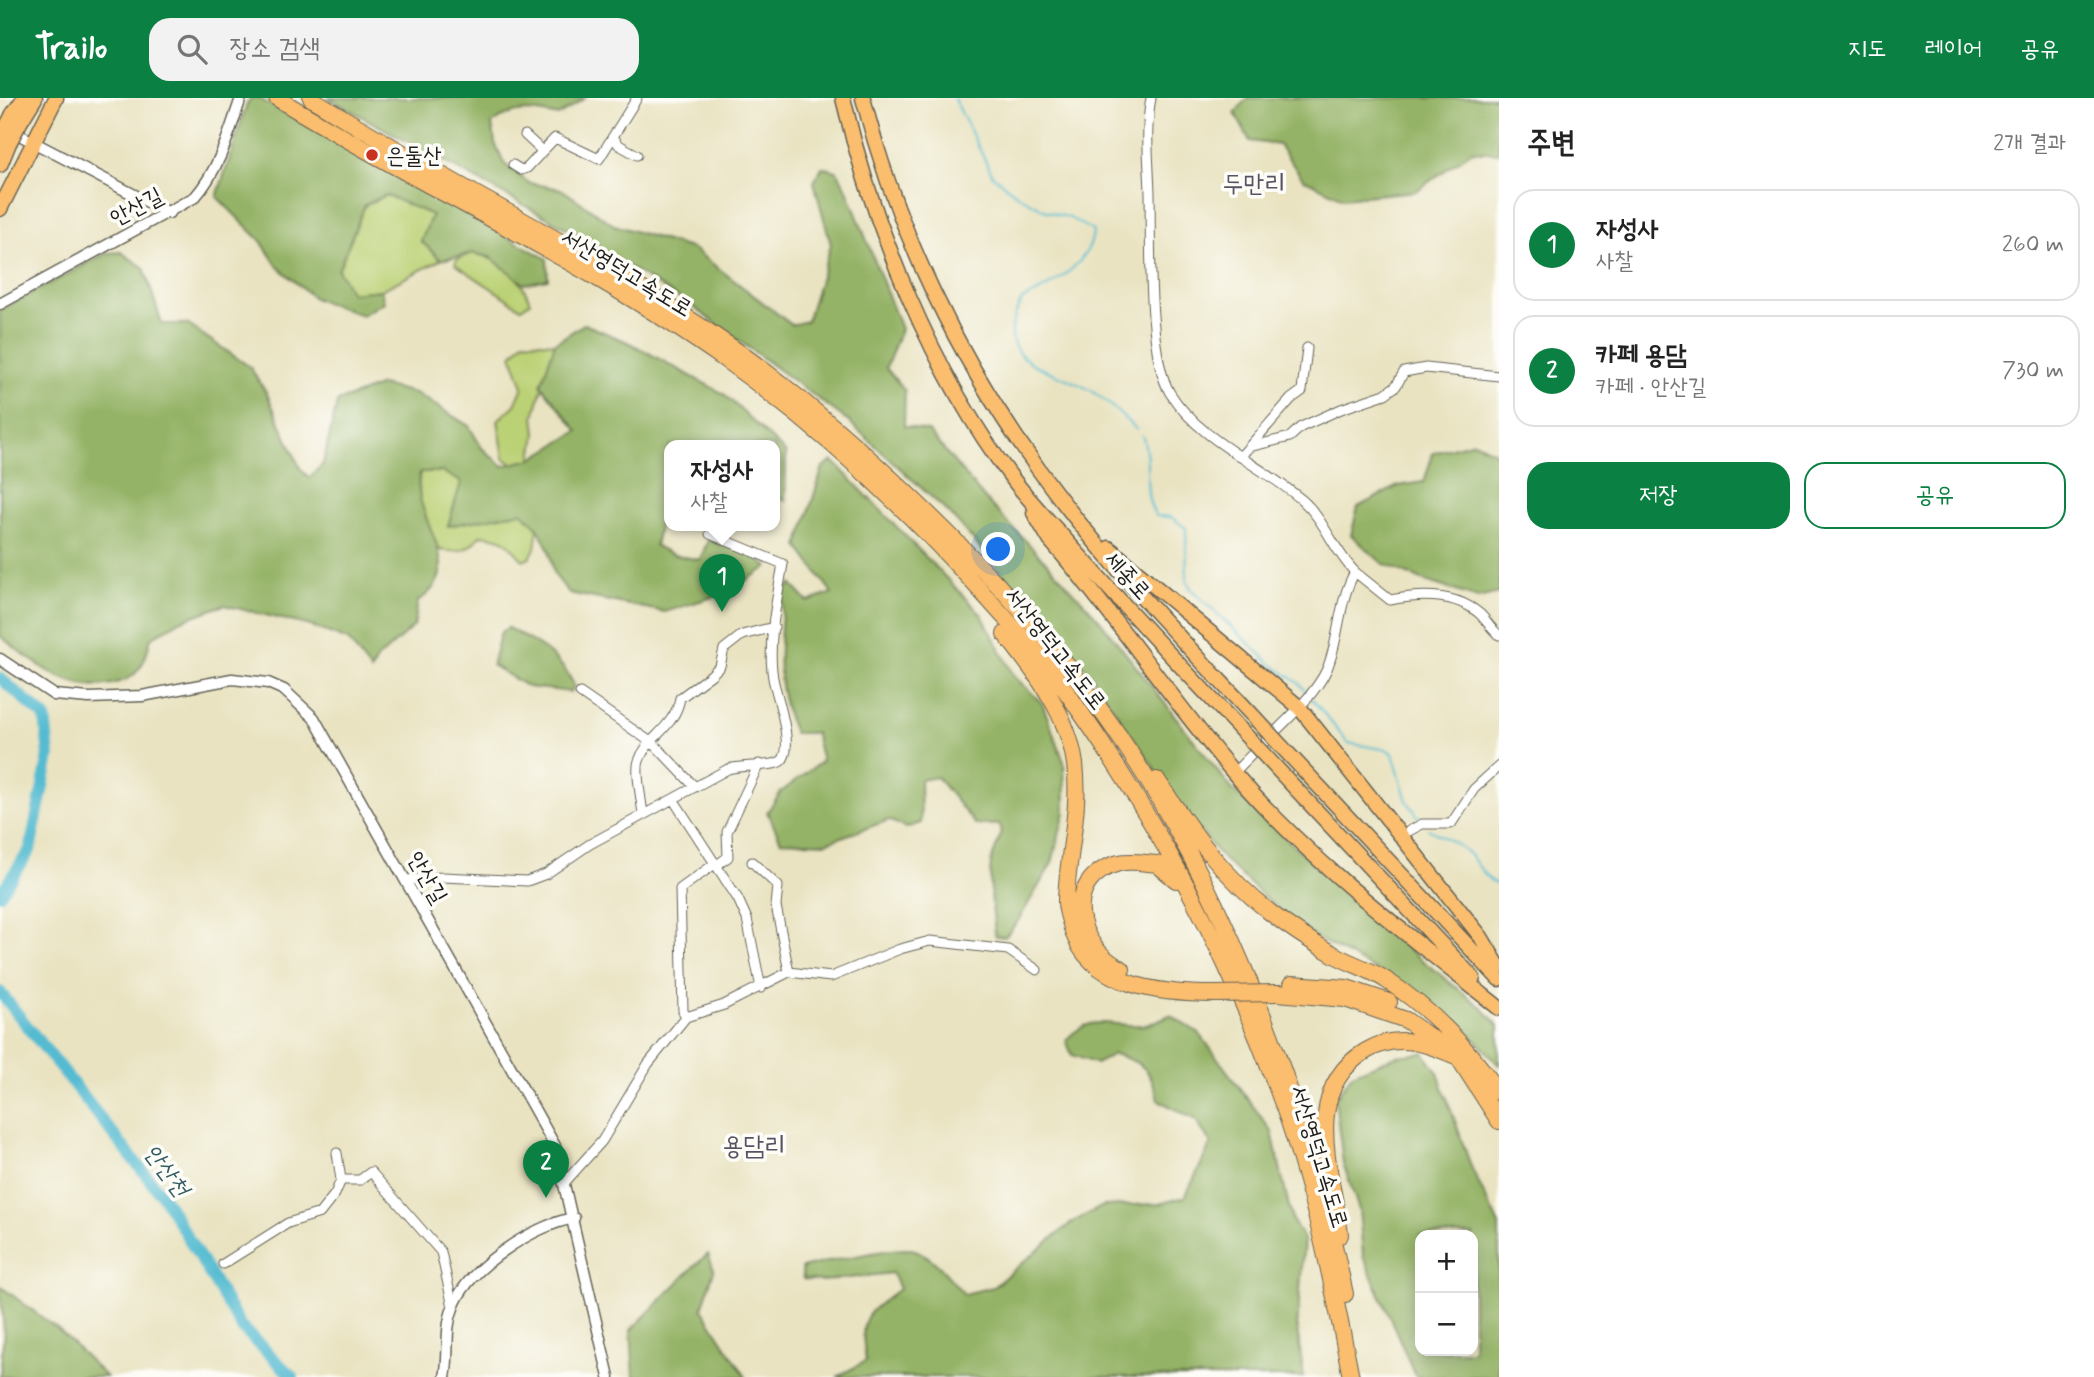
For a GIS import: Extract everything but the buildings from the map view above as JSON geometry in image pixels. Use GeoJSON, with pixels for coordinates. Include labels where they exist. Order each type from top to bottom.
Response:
{"type":"FeatureCollection","features":[{"type":"Feature","properties":{"kind":"highway"},"geometry":{"type":"LineString","coordinates":[[18,117],[23,98]]}},
{"type":"Feature","properties":{"kind":"highway"},"geometry":{"type":"LineString","coordinates":[[0,165],[3,141],[18,117],[35,98]]}},
{"type":"Feature","properties":{"kind":"highway"},"geometry":{"type":"LineString","coordinates":[[0,209],[56,98]]}},
{"type":"Feature","properties":{"kind":"highway","name":"서산영덕고속도로"},"geometry":{"type":"LineString","coordinates":[[277,98],[332,132],[651,310],[786,405],[855,464],[945,551],[1066,691],[1125,780],[1205,925],[1278,1089],[1325,1254],[1351,1377]]}},
{"type":"Feature","properties":{"kind":"highway","name":"서산영덕고속도로"},"geometry":{"type":"LineString","coordinates":[[311,98],[658,298],[781,384],[862,451],[955,538],[1079,680],[1137,767],[1184,846],[1220,915],[1255,995],[1288,1083],[1313,1166],[1362,1377]]}},
{"type":"Feature","properties":{"kind":"highway","name":"세종로"},"geometry":{"type":"LineString","coordinates":[[843,98],[870,195],[927,332],[975,425],[1013,479],[1119,600],[1499,1007]]}},
{"type":"Feature","properties":{"kind":"highway","name":"세종로"},"geometry":{"type":"LineString","coordinates":[[863,98],[891,192],[944,318],[1010,427],[1070,512],[1135,590],[1499,979]]}},
{"type":"Feature","properties":{"kind":"highway"},"geometry":{"type":"LineString","coordinates":[[855,464],[999,626],[1048,691],[1064,725],[1075,762],[1076,795],[1066,906],[1074,937],[1094,964],[1125,982],[1162,991],[1275,988],[1345,999],[1380,1009],[1406,1020],[1461,1051],[1499,1121]]}},
{"type":"Feature","properties":{"kind":"highway"},"geometry":{"type":"LineString","coordinates":[[1013,479],[1051,540],[1234,773],[1294,835],[1395,924],[1499,1007]]}},
{"type":"Feature","properties":{"kind":"highway"},"geometry":{"type":"LineString","coordinates":[[1070,512],[1160,592],[1302,703],[1481,937],[1499,967]]}},
{"type":"Feature","properties":{"kind":"highway"},"geometry":{"type":"LineString","coordinates":[[1079,680],[1143,760],[1195,837],[1234,881],[1298,932],[1334,955],[1384,978],[1425,1007],[1499,1092]]}},
{"type":"Feature","properties":{"kind":"highway"},"geometry":{"type":"LineString","coordinates":[[1205,925],[1171,873],[1157,864],[1118,863],[1098,875],[1085,889],[1080,908],[1090,944],[1111,964],[1151,980],[1216,989]]}},
{"type":"Feature","properties":{"kind":"highway"},"geometry":{"type":"LineString","coordinates":[[1349,1313],[1324,1136],[1325,1108],[1334,1080],[1351,1060],[1392,1040],[1461,1051]]}},
{"type":"Feature","properties":{"kind":"street","name":"안산길"},"geometry":{"type":"LineString","coordinates":[[0,304],[195,197],[208,183],[241,98]]}},
{"type":"Feature","properties":{"kind":"street"},"geometry":{"type":"LineString","coordinates":[[513,165],[522,170],[527,168],[555,138],[599,159],[637,98]]}},
{"type":"Feature","properties":{"kind":"street"},"geometry":{"type":"LineString","coordinates":[[1151,98],[1146,137],[1151,285],[1164,377],[1169,391],[1200,427],[1303,501],[1320,520],[1339,556],[1390,600],[1429,594],[1480,614],[1499,635]]}},
{"type":"Feature","properties":{"kind":"street"},"geometry":{"type":"LineString","coordinates":[[0,124],[169,213]]}},
{"type":"Feature","properties":{"kind":"street"},"geometry":{"type":"LineString","coordinates":[[524,135],[541,150]]}},
{"type":"Feature","properties":{"kind":"street"},"geometry":{"type":"LineString","coordinates":[[613,137],[619,145],[637,155]]}},
{"type":"Feature","properties":{"kind":"street"},"geometry":{"type":"LineString","coordinates":[[1241,456],[1253,446],[1291,398],[1302,391],[1307,348]]}},
{"type":"Feature","properties":{"kind":"street"},"geometry":{"type":"LineString","coordinates":[[1253,446],[1290,437],[1301,427],[1341,409],[1385,394],[1396,386],[1404,372],[1426,368],[1499,376]]}},
{"type":"Feature","properties":{"kind":"street"},"geometry":{"type":"LineString","coordinates":[[405,880],[443,877],[527,881],[546,874],[590,844],[728,769],[778,764],[788,750],[773,677],[775,605],[783,564],[710,534]]}},
{"type":"Feature","properties":{"kind":"street"},"geometry":{"type":"LineString","coordinates":[[1234,773],[1315,687],[1334,650],[1349,583],[1355,572]]}},
{"type":"Feature","properties":{"kind":"street"},"geometry":{"type":"LineString","coordinates":[[643,815],[638,764],[645,748],[652,743],[678,708],[680,698],[720,666],[724,649],[742,635],[775,627]]}},
{"type":"Feature","properties":{"kind":"street","name":"안산길"},"geometry":{"type":"LineString","coordinates":[[0,659],[54,695],[99,698],[142,696],[232,679],[268,683],[285,690],[314,718],[555,1146],[574,1218],[609,1377]]}},
{"type":"Feature","properties":{"kind":"street"},"geometry":{"type":"LineString","coordinates":[[580,694],[652,743],[695,786]]}},
{"type":"Feature","properties":{"kind":"street"},"geometry":{"type":"LineString","coordinates":[[686,1017],[683,1011],[680,889],[728,857],[727,832],[759,764]]}},
{"type":"Feature","properties":{"kind":"street"},"geometry":{"type":"LineString","coordinates":[[1409,831],[1425,824],[1451,824],[1474,789],[1499,766]]}},
{"type":"Feature","properties":{"kind":"street"},"geometry":{"type":"LineString","coordinates":[[673,799],[716,864],[747,919],[761,988]]}},
{"type":"Feature","properties":{"kind":"street"},"geometry":{"type":"LineString","coordinates":[[752,862],[778,886],[776,906],[789,972]]}},
{"type":"Feature","properties":{"kind":"street"},"geometry":{"type":"LineString","coordinates":[[565,1182],[602,1141],[648,1064],[686,1017],[761,988],[789,972],[831,977],[900,948],[930,941],[1009,950],[1037,970]]}},
{"type":"Feature","properties":{"kind":"street"},"geometry":{"type":"LineString","coordinates":[[223,1265],[288,1223],[320,1213],[335,1194],[341,1180],[337,1153]]}},
{"type":"Feature","properties":{"kind":"street"},"geometry":{"type":"LineString","coordinates":[[341,1180],[360,1180],[371,1172],[421,1233],[441,1252],[453,1307],[444,1377]]}},
{"type":"Feature","properties":{"kind":"street"},"geometry":{"type":"LineString","coordinates":[[453,1307],[471,1279],[494,1259],[555,1221],[574,1218]]}},
{"type":"Feature","properties":{"kind":"green space"},"geometry":{"type":"Polygon","coordinates":[[[251,98],[258,98],[547,259],[548,279],[524,284],[490,257],[473,253],[441,260],[421,241],[432,215],[386,195],[365,205],[338,270],[351,293],[381,290],[384,302],[362,315],[314,298],[278,267],[261,241],[217,197],[251,98]]]}},
{"type":"Feature","properties":{"kind":"green space"},"geometry":{"type":"Polygon","coordinates":[[[328,98],[585,98],[558,116],[540,112],[515,112],[492,124],[495,143],[504,163],[529,183],[561,189],[614,225],[693,249],[792,325],[807,321],[831,245],[814,182],[822,167],[837,171],[846,187],[901,329],[886,368],[905,391],[904,426],[928,431],[986,500],[1098,618],[1232,789],[1399,942],[1481,1007],[1499,1026],[1499,1065],[1464,1028],[1383,974],[1318,939],[1269,901],[1222,858],[1185,813],[1085,667],[950,514],[847,420],[692,306],[566,228],[328,98]]]}},
{"type":"Feature","properties":{"kind":"green space"},"geometry":{"type":"Polygon","coordinates":[[[1247,98],[1499,98],[1499,153],[1472,151],[1416,191],[1343,198],[1303,179],[1279,145],[1250,141],[1235,113],[1247,98]]]}},
{"type":"Feature","properties":{"kind":"green space"},"geometry":{"type":"Polygon","coordinates":[[[387,195],[432,215],[421,241],[441,260],[381,290],[351,293],[338,270],[365,205],[387,195]]]}},
{"type":"Feature","properties":{"kind":"green space"},"geometry":{"type":"Polygon","coordinates":[[[121,252],[144,268],[162,324],[187,324],[250,367],[267,394],[300,468],[309,478],[323,464],[337,402],[381,385],[415,393],[469,426],[482,448],[503,466],[532,459],[578,431],[541,385],[555,343],[584,324],[630,343],[724,394],[772,440],[664,440],[664,512],[655,546],[674,555],[700,560],[709,538],[751,555],[768,567],[725,593],[665,612],[569,593],[554,574],[549,550],[538,528],[522,512],[448,526],[461,482],[443,472],[420,472],[422,507],[436,541],[440,573],[434,587],[418,601],[414,626],[377,659],[371,671],[348,640],[311,626],[224,605],[182,620],[151,638],[145,658],[130,678],[96,686],[66,680],[38,665],[0,636],[0,310],[107,253],[121,252]]]}},
{"type":"Feature","properties":{"kind":"green space"},"geometry":{"type":"Polygon","coordinates":[[[473,253],[508,270],[521,284],[530,302],[521,308],[455,264],[457,259],[473,253]]]}},
{"type":"Feature","properties":{"kind":"green space"},"geometry":{"type":"Polygon","coordinates":[[[524,341],[555,343],[534,416],[536,433],[532,459],[512,464],[504,458],[498,420],[515,405],[523,387],[512,355],[524,341]]]}},
{"type":"Feature","properties":{"kind":"green space"},"geometry":{"type":"Polygon","coordinates":[[[1474,442],[1499,454],[1499,593],[1478,598],[1422,580],[1382,563],[1351,535],[1358,507],[1398,486],[1424,482],[1433,453],[1474,442]]]}},
{"type":"Feature","properties":{"kind":"green space"},"geometry":{"type":"Polygon","coordinates":[[[780,447],[786,453],[785,501],[780,498],[780,447]]]}},
{"type":"Feature","properties":{"kind":"green space"},"geometry":{"type":"Polygon","coordinates":[[[833,461],[982,615],[1014,676],[1042,703],[1064,762],[1065,812],[1052,863],[1018,921],[1005,937],[995,936],[990,881],[991,863],[1000,835],[1000,825],[975,824],[937,777],[920,780],[921,823],[906,828],[889,820],[825,843],[781,841],[767,812],[781,792],[822,761],[815,733],[794,733],[780,680],[780,648],[783,593],[791,584],[808,602],[832,593],[798,546],[823,467],[833,461]]]}},
{"type":"Feature","properties":{"kind":"green space"},"geometry":{"type":"Polygon","coordinates":[[[420,472],[443,472],[462,482],[448,526],[522,511],[538,528],[535,548],[530,558],[523,560],[502,540],[481,535],[463,550],[440,550],[423,513],[419,492],[420,472]]]}},
{"type":"Feature","properties":{"kind":"green space"},"geometry":{"type":"Polygon","coordinates":[[[508,628],[537,645],[562,666],[574,685],[571,692],[528,687],[492,665],[501,632],[508,628]]]}},
{"type":"Feature","properties":{"kind":"green space"},"geometry":{"type":"Polygon","coordinates":[[[1170,1015],[1199,1033],[1272,1132],[1292,1220],[1304,1239],[1297,1329],[1304,1377],[837,1377],[866,1361],[863,1334],[867,1318],[878,1305],[899,1289],[892,1273],[823,1281],[803,1279],[802,1268],[877,1252],[915,1250],[936,1263],[964,1294],[993,1287],[1071,1223],[1103,1206],[1159,1204],[1185,1197],[1211,1144],[1196,1120],[1158,1100],[1149,1074],[1139,1064],[1113,1054],[1097,1064],[1072,1055],[1066,1040],[1076,1031],[1094,1023],[1144,1025],[1170,1015]]]}},
{"type":"Feature","properties":{"kind":"green space"},"geometry":{"type":"Polygon","coordinates":[[[1424,1053],[1438,1073],[1472,1169],[1499,1225],[1499,1377],[1416,1377],[1363,1256],[1359,1210],[1343,1163],[1335,1099],[1352,1074],[1396,1056],[1424,1053]]]}},
{"type":"Feature","properties":{"kind":"green space"},"geometry":{"type":"Polygon","coordinates":[[[708,1254],[714,1270],[702,1309],[746,1377],[634,1377],[631,1330],[708,1254]]]}},
{"type":"Feature","properties":{"kind":"green space"},"geometry":{"type":"Polygon","coordinates":[[[0,1286],[60,1331],[106,1377],[0,1377],[4,1331],[0,1286]]]}},
{"type":"Feature","properties":{"kind":"waterway"},"geometry":{"type":"LineString","coordinates":[[954,98],[993,176],[1019,196],[1046,211],[1070,218],[1093,231],[1085,254],[1077,264],[1055,282],[1022,300],[1013,322],[1012,338],[1017,351],[1041,368],[1090,390],[1136,429]]}},
{"type":"Feature","properties":{"kind":"waterway"},"geometry":{"type":"LineString","coordinates":[[1142,435],[1147,456],[1147,487],[1151,507],[1156,516],[1171,517],[1186,528],[1187,580],[1191,589],[1271,664],[1299,683],[1306,692]]}},
{"type":"Feature","properties":{"kind":"waterway"},"geometry":{"type":"LineString","coordinates":[[0,678],[45,717],[49,756],[30,850],[0,894]]}},
{"type":"Feature","properties":{"kind":"waterway"},"geometry":{"type":"LineString","coordinates":[[1312,699],[1348,743],[1388,750],[1393,754],[1407,801],[1420,819]]}},
{"type":"Feature","properties":{"kind":"waterway"},"geometry":{"type":"LineString","coordinates":[[1428,829],[1463,849],[1489,879],[1499,886]]}},
{"type":"Feature","properties":{"kind":"waterway","name":"안산천"},"geometry":{"type":"LineString","coordinates":[[0,992],[164,1198],[242,1328],[293,1377]]}},
{"type":"Feature","properties":{"kind":"place","name":"은둘산"},"geometry":{"type":"Point","coordinates":[372,155]}},
{"type":"Feature","properties":{"kind":"place","name":"자성사"},"geometry":{"type":"Point","coordinates":[722,612]}},
{"type":"Feature","properties":{"kind":"place","name":"카페 용담"},"geometry":{"type":"Point","coordinates":[546,1198]}},
{"type":"Feature","properties":{"kind":"district","name":"두만리"},"geometry":{"type":"Point","coordinates":[1254,183]}},
{"type":"Feature","properties":{"kind":"district","name":"용담리"},"geometry":{"type":"Point","coordinates":[754,1145]}}]}
